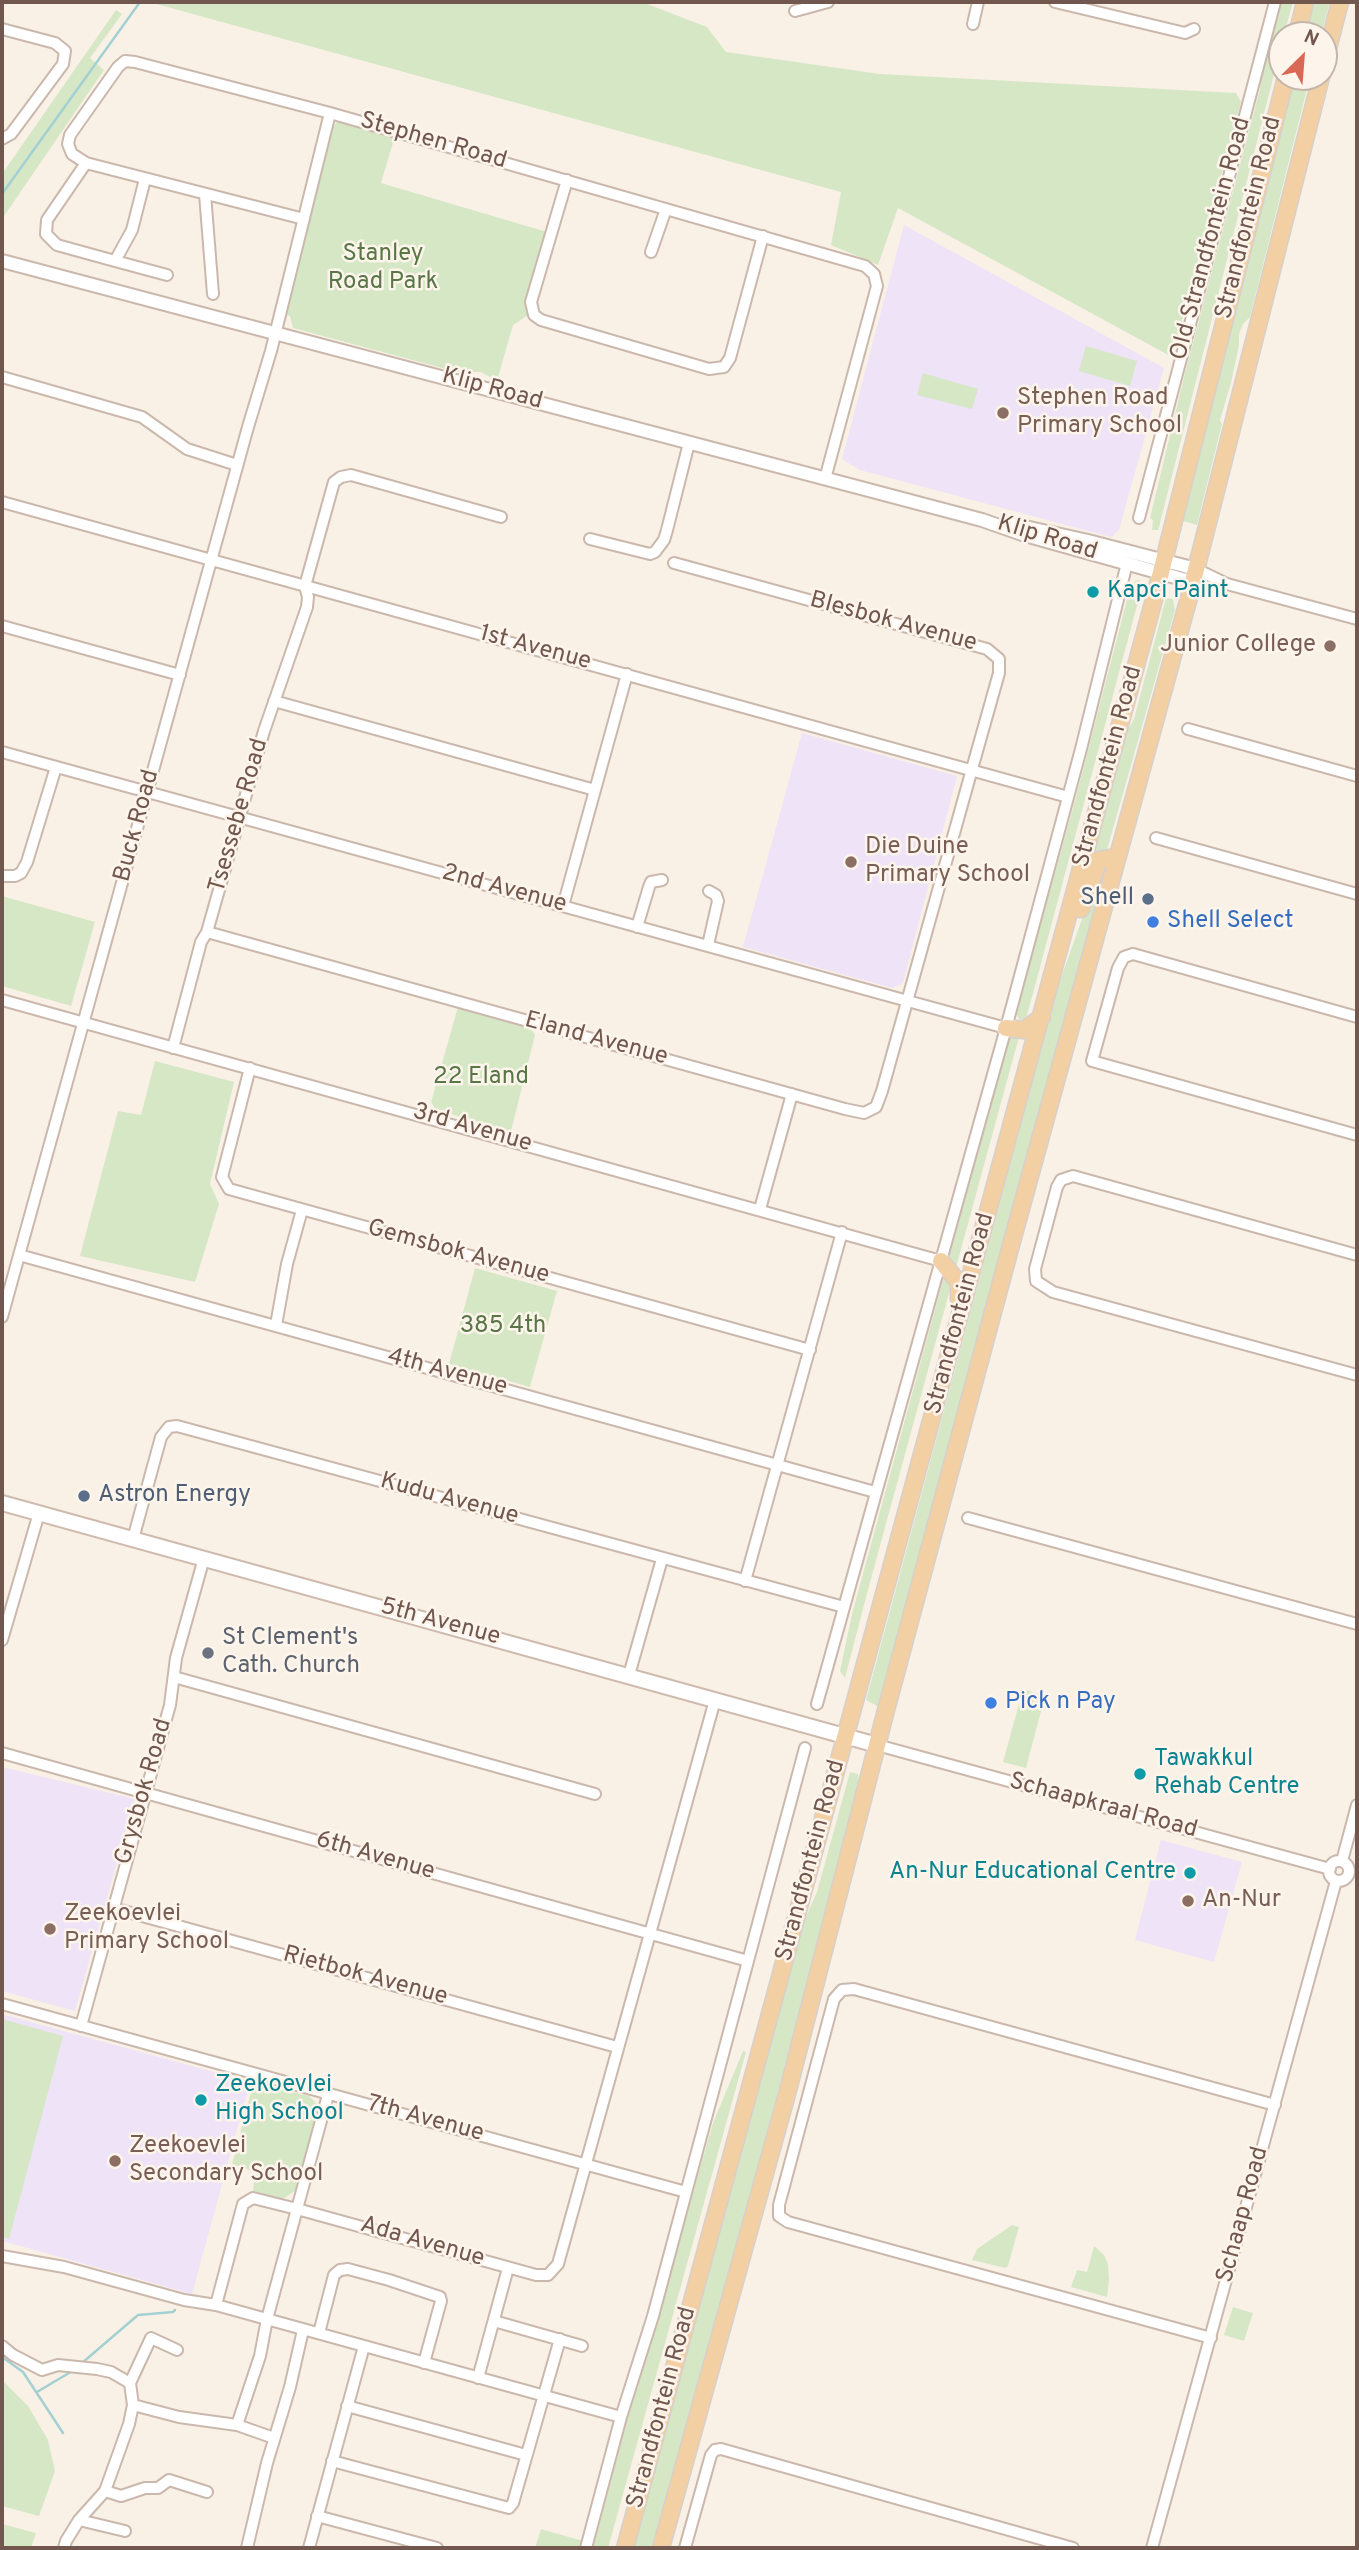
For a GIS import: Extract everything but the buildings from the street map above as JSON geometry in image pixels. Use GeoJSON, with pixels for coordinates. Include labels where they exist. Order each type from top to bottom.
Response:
{"type":"FeatureCollection","features":[{"type":"Feature","properties":{"kind":"main road"},"geometry":{"type":"LineString","coordinates":[[1300,21],[1305,2]]}},
{"type":"Feature","properties":{"kind":"main road"},"geometry":{"type":"LineString","coordinates":[[1335,21],[1340,2]]}},
{"type":"Feature","properties":{"kind":"main road","name":"Strandfontein Road"},"geometry":{"type":"LineString","coordinates":[[625,2548],[1163,567],[1282,91]]}},
{"type":"Feature","properties":{"kind":"main road","name":"Strandfontein Road"},"geometry":{"type":"LineString","coordinates":[[661,2548],[787,2094],[877,1745],[1195,576],[1317,91]]}},
{"type":"Feature","properties":{"kind":"main road"},"geometry":{"type":"LineString","coordinates":[[1046,999],[1072,937],[1096,864],[1103,858],[1116,860]]}},
{"type":"Feature","properties":{"kind":"main road"},"geometry":{"type":"LineString","coordinates":[[1006,1028],[1024,1030],[1042,1017]]}},
{"type":"Feature","properties":{"kind":"main road"},"geometry":{"type":"LineString","coordinates":[[941,1261],[960,1283],[958,1323]]}},
{"type":"Feature","properties":{"kind":"main road","name":"5th Avenue"},"geometry":{"type":"LineString","coordinates":[[2,1503],[877,1745]]}},
{"type":"Feature","properties":{"kind":"street"},"geometry":{"type":"LineString","coordinates":[[795,11],[828,2]]}},
{"type":"Feature","properties":{"kind":"street"},"geometry":{"type":"LineString","coordinates":[[972,24],[978,2]]}},
{"type":"Feature","properties":{"kind":"street"},"geometry":{"type":"LineString","coordinates":[[1055,2],[1185,33],[1195,29]]}},
{"type":"Feature","properties":{"kind":"street","name":"Old Strandfontein Road"},"geometry":{"type":"LineString","coordinates":[[1139,518],[1275,2]]}},
{"type":"Feature","properties":{"kind":"street"},"geometry":{"type":"LineString","coordinates":[[2,29],[55,43],[65,51],[63,64],[11,134],[2,139]]}},
{"type":"Feature","properties":{"kind":"street","name":"Stephen Road"},"geometry":{"type":"LineString","coordinates":[[86,163],[72,154],[68,144],[70,135],[124,61],[173,70],[330,113],[860,264],[870,270],[876,279],[869,317],[825,479]]}},
{"type":"Feature","properties":{"kind":"street","name":"Buck Road"},"geometry":{"type":"LineString","coordinates":[[2,1317],[275,334],[330,113]]}},
{"type":"Feature","properties":{"kind":"street"},"geometry":{"type":"LineString","coordinates":[[167,275],[57,245],[46,234],[47,220],[86,163],[304,219]]}},
{"type":"Feature","properties":{"kind":"street"},"geometry":{"type":"LineString","coordinates":[[115,261],[132,230],[145,178]]}},
{"type":"Feature","properties":{"kind":"street"},"geometry":{"type":"LineString","coordinates":[[566,180],[531,302],[534,315],[545,322],[709,369],[724,367],[730,358],[763,236]]}},
{"type":"Feature","properties":{"kind":"street"},"geometry":{"type":"LineString","coordinates":[[205,194],[213,294]]}},
{"type":"Feature","properties":{"kind":"street"},"geometry":{"type":"LineString","coordinates":[[651,252],[666,209]]}},
{"type":"Feature","properties":{"kind":"street","name":"Klip Road"},"geometry":{"type":"LineString","coordinates":[[2,261],[982,520],[1028,526],[1062,540],[1195,576]]}},
{"type":"Feature","properties":{"kind":"street"},"geometry":{"type":"LineString","coordinates":[[2,377],[142,417],[187,449],[237,465]]}},
{"type":"Feature","properties":{"kind":"street"},"geometry":{"type":"LineString","coordinates":[[590,539],[650,554],[656,552],[664,540],[689,443]]}},
{"type":"Feature","properties":{"kind":"street"},"geometry":{"type":"LineString","coordinates":[[305,586],[331,487],[341,477],[356,476],[501,517]]}},
{"type":"Feature","properties":{"kind":"street","name":"1st Avenue"},"geometry":{"type":"LineString","coordinates":[[2,502],[1068,797]]}},
{"type":"Feature","properties":{"kind":"street","name":"Klip Road"},"geometry":{"type":"LineString","coordinates":[[1087,546],[1127,564],[1163,567]]}},
{"type":"Feature","properties":{"kind":"street","name":"Blesbok Avenue"},"geometry":{"type":"LineString","coordinates":[[674,563],[995,653],[1000,667],[972,769]]}},
{"type":"Feature","properties":{"kind":"street","name":"Strandfontein Road"},"geometry":{"type":"LineString","coordinates":[[817,1704],[1006,1028],[1127,564]]}},
{"type":"Feature","properties":{"kind":"street"},"geometry":{"type":"LineString","coordinates":[[1195,576],[1357,619]]}},
{"type":"Feature","properties":{"kind":"street","name":"Tsessebe Road"},"geometry":{"type":"LineString","coordinates":[[173,1048],[201,942],[207,932],[274,701],[307,607],[305,586]]}},
{"type":"Feature","properties":{"kind":"street"},"geometry":{"type":"LineString","coordinates":[[2,626],[180,675]]}},
{"type":"Feature","properties":{"kind":"street"},"geometry":{"type":"LineString","coordinates":[[564,906],[626,674]]}},
{"type":"Feature","properties":{"kind":"street"},"geometry":{"type":"LineString","coordinates":[[274,701],[595,790]]}},
{"type":"Feature","properties":{"kind":"street"},"geometry":{"type":"LineString","coordinates":[[1188,729],[1357,776]]}},
{"type":"Feature","properties":{"kind":"street","name":"2nd Avenue"},"geometry":{"type":"LineString","coordinates":[[2,752],[1006,1028]]}},
{"type":"Feature","properties":{"kind":"street"},"geometry":{"type":"LineString","coordinates":[[2,876],[21,873],[27,862],[56,766]]}},
{"type":"Feature","properties":{"kind":"street"},"geometry":{"type":"LineString","coordinates":[[908,1001],[972,769]]}},
{"type":"Feature","properties":{"kind":"street"},"geometry":{"type":"LineString","coordinates":[[1156,838],[1357,894]]}},
{"type":"Feature","properties":{"kind":"street"},"geometry":{"type":"LineString","coordinates":[[637,927],[651,882],[662,880]]}},
{"type":"Feature","properties":{"kind":"street"},"geometry":{"type":"LineString","coordinates":[[708,946],[718,901],[716,895],[709,891]]}},
{"type":"Feature","properties":{"kind":"street","name":"Eland Avenue"},"geometry":{"type":"LineString","coordinates":[[207,932],[857,1112],[876,1107],[908,1001]]}},
{"type":"Feature","properties":{"kind":"street"},"geometry":{"type":"LineString","coordinates":[[1357,1017],[1138,954],[1129,955],[1120,961],[1092,1061],[1357,1135]]}},
{"type":"Feature","properties":{"kind":"street","name":"3rd Avenue"},"geometry":{"type":"LineString","coordinates":[[2,1000],[941,1261]]}},
{"type":"Feature","properties":{"kind":"street","name":"Gemsbok Avenue"},"geometry":{"type":"LineString","coordinates":[[250,1068],[223,1171],[223,1182],[229,1189],[810,1350]]}},
{"type":"Feature","properties":{"kind":"street"},"geometry":{"type":"LineString","coordinates":[[760,1209],[792,1094]]}},
{"type":"Feature","properties":{"kind":"street"},"geometry":{"type":"LineString","coordinates":[[1357,1255],[1080,1177],[1066,1177],[1057,1187],[1036,1261],[1036,1281],[1053,1292],[1357,1375]]}},
{"type":"Feature","properties":{"kind":"street"},"geometry":{"type":"LineString","coordinates":[[276,1325],[287,1264],[302,1210]]}},
{"type":"Feature","properties":{"kind":"street"},"geometry":{"type":"LineString","coordinates":[[745,1581],[842,1232]]}},
{"type":"Feature","properties":{"kind":"street","name":"4th Avenue"},"geometry":{"type":"LineString","coordinates":[[19,1255],[875,1492]]}},
{"type":"Feature","properties":{"kind":"street","name":"Kudu Avenue"},"geometry":{"type":"LineString","coordinates":[[133,1539],[161,1437],[170,1427],[177,1426],[844,1607]]}},
{"type":"Feature","properties":{"kind":"street"},"geometry":{"type":"LineString","coordinates":[[2,1640],[39,1513]]}},
{"type":"Feature","properties":{"kind":"street"},"geometry":{"type":"LineString","coordinates":[[968,1518],[1357,1624]]}},
{"type":"Feature","properties":{"kind":"street","name":"Grysbok Road"},"geometry":{"type":"LineString","coordinates":[[81,2026],[170,1705],[176,1658],[204,1558]]}},
{"type":"Feature","properties":{"kind":"street"},"geometry":{"type":"LineString","coordinates":[[629,1675],[662,1559]]}},
{"type":"Feature","properties":{"kind":"street"},"geometry":{"type":"LineString","coordinates":[[174,1677],[595,1794]]}},
{"type":"Feature","properties":{"kind":"street"},"geometry":{"type":"LineString","coordinates":[[585,2165],[715,1700]]}},
{"type":"Feature","properties":{"kind":"street","name":"Schaapkraal Road"},"geometry":{"type":"LineString","coordinates":[[877,1745],[1330,1869]]}},
{"type":"Feature","properties":{"kind":"street","name":"Strandfontein Road"},"geometry":{"type":"LineString","coordinates":[[586,2548],[621,2417],[653,2316],[805,1748]]}},
{"type":"Feature","properties":{"kind":"street","name":"6th Avenue"},"geometry":{"type":"LineString","coordinates":[[2,1753],[748,1961]]}},
{"type":"Feature","properties":{"kind":"street"},"geometry":{"type":"LineString","coordinates":[[1342,1861],[1357,1805]]}},
{"type":"Feature","properties":{"kind":"street"},"geometry":{"type":"LineString","coordinates":[[1342,1861],[1353,1876],[1336,1881],[1330,1875],[1330,1869],[1334,1863],[1342,1861]]}},
{"type":"Feature","properties":{"kind":"street","name":"Schaap Road"},"geometry":{"type":"LineString","coordinates":[[1152,2548],[1336,1881]]}},
{"type":"Feature","properties":{"kind":"street","name":"Rietbok Avenue"},"geometry":{"type":"LineString","coordinates":[[113,1908],[617,2047]]}},
{"type":"Feature","properties":{"kind":"street"},"geometry":{"type":"LineString","coordinates":[[1211,2337],[788,2222],[779,2216],[778,2211],[834,1999],[842,1990],[854,1989],[1275,2105]]}},
{"type":"Feature","properties":{"kind":"street","name":"7th Avenue"},"geometry":{"type":"LineString","coordinates":[[2,2004],[686,2192]]}},
{"type":"Feature","properties":{"kind":"street"},"geometry":{"type":"LineString","coordinates":[[237,2425],[260,2356],[267,2319],[328,2095]]}},
{"type":"Feature","properties":{"kind":"street","name":"Ada Avenue"},"geometry":{"type":"LineString","coordinates":[[216,2305],[243,2204],[253,2198],[508,2268],[548,2275],[558,2263],[585,2165]]}},
{"type":"Feature","properties":{"kind":"street"},"geometry":{"type":"LineString","coordinates":[[2,2256],[64,2267],[184,2300],[216,2305],[621,2417]]}},
{"type":"Feature","properties":{"kind":"street"},"geometry":{"type":"LineString","coordinates":[[478,2378],[508,2268]]}},
{"type":"Feature","properties":{"kind":"street"},"geometry":{"type":"LineString","coordinates":[[319,2333],[334,2275],[340,2270],[348,2269],[389,2280],[440,2297],[424,2363]]}},
{"type":"Feature","properties":{"kind":"street"},"geometry":{"type":"LineString","coordinates":[[494,2321],[582,2346]]}},
{"type":"Feature","properties":{"kind":"street"},"geometry":{"type":"LineString","coordinates":[[247,2548],[303,2330]]}},
{"type":"Feature","properties":{"kind":"street"},"geometry":{"type":"LineString","coordinates":[[64,2548],[65,2541],[79,2521],[105,2491],[130,2424],[134,2405],[130,2383],[150,2339],[154,2338],[177,2350]]}},
{"type":"Feature","properties":{"kind":"street"},"geometry":{"type":"LineString","coordinates":[[332,2460],[509,2508],[513,2503],[560,2339]]}},
{"type":"Feature","properties":{"kind":"street"},"geometry":{"type":"LineString","coordinates":[[2,2346],[42,2370],[58,2365],[97,2369],[111,2372],[130,2383]]}},
{"type":"Feature","properties":{"kind":"street"},"geometry":{"type":"LineString","coordinates":[[309,2548],[364,2346]]}},
{"type":"Feature","properties":{"kind":"street"},"geometry":{"type":"LineString","coordinates":[[134,2405],[179,2417],[237,2425],[274,2438]]}},
{"type":"Feature","properties":{"kind":"street"},"geometry":{"type":"LineString","coordinates":[[347,2406],[526,2455]]}},
{"type":"Feature","properties":{"kind":"street"},"geometry":{"type":"LineString","coordinates":[[685,2548],[715,2449],[1073,2548]]}},
{"type":"Feature","properties":{"kind":"street"},"geometry":{"type":"LineString","coordinates":[[105,2491],[121,2496],[145,2488],[158,2488],[169,2480],[208,2492]]}},
{"type":"Feature","properties":{"kind":"street"},"geometry":{"type":"LineString","coordinates":[[317,2516],[437,2548]]}},
{"type":"Feature","properties":{"kind":"street"},"geometry":{"type":"LineString","coordinates":[[79,2521],[125,2530]]}},
{"type":"Feature","properties":{"kind":"shaded area","name":"Stephen Road Primary School"},"geometry":{"type":"Polygon","coordinates":[[[904,225],[1164,368],[1119,530],[1111,537],[860,470],[842,459],[904,225]]]}},
{"type":"Feature","properties":{"kind":"shaded area","name":"Die Duine Primary School"},"geometry":{"type":"Polygon","coordinates":[[[802,733],[957,776],[903,983],[892,988],[743,947],[802,733]]]}},
{"type":"Feature","properties":{"kind":"shaded area","name":"Zeekoevlei Primary School"},"geometry":{"type":"Polygon","coordinates":[[[2,1767],[135,1799],[75,2011],[2,1991],[2,1767]]]}},
{"type":"Feature","properties":{"kind":"shaded area","name":"An-Nur"},"geometry":{"type":"Polygon","coordinates":[[[1161,1840],[1242,1862],[1214,1962],[1135,1940],[1161,1840]]]}},
{"type":"Feature","properties":{"kind":"shaded area","name":"Zeekoevlei Secondary School"},"geometry":{"type":"Polygon","coordinates":[[[2,2014],[250,2082],[192,2294],[2,2241],[2,2014]]]}},
{"type":"Feature","properties":{"kind":"green space"},"geometry":{"type":"Polygon","coordinates":[[[149,2],[642,2],[707,27],[726,52],[880,74],[1236,93],[1241,102],[1172,357],[898,208],[878,265],[831,245],[841,192],[149,2]]]}},
{"type":"Feature","properties":{"kind":"green space"},"geometry":{"type":"Polygon","coordinates":[[[1280,2],[1293,2],[1288,21],[1275,21],[1280,2]]]}},
{"type":"Feature","properties":{"kind":"green space"},"geometry":{"type":"Polygon","coordinates":[[[1314,2],[1330,2],[1325,21],[1309,21],[1314,2]]]}},
{"type":"Feature","properties":{"kind":"green space"},"geometry":{"type":"Polygon","coordinates":[[[116,10],[122,14],[90,58],[104,70],[2,219],[2,174],[116,10]]]}},
{"type":"Feature","properties":{"kind":"green space"},"geometry":{"type":"Polygon","coordinates":[[[1268,51],[1270,91],[1159,527],[1158,530],[1152,530],[1153,520],[1150,518],[1185,373],[1268,51]]]}},
{"type":"Feature","properties":{"kind":"green space"},"geometry":{"type":"Polygon","coordinates":[[[1290,91],[1306,91],[1250,317],[1239,334],[1231,383],[1220,420],[1222,424],[1197,525],[1183,521],[1290,91]]]}},
{"type":"Feature","properties":{"kind":"green space","name":"Stanley Road Park"},"geometry":{"type":"Polygon","coordinates":[[[343,121],[395,136],[381,183],[547,232],[527,300],[528,315],[513,325],[497,381],[481,372],[457,372],[293,328],[290,316],[287,315],[330,131],[336,123],[343,121]]]}},
{"type":"Feature","properties":{"kind":"green space"},"geometry":{"type":"Polygon","coordinates":[[[1086,346],[1137,361],[1130,386],[1079,371],[1086,346]]]}},
{"type":"Feature","properties":{"kind":"green space"},"geometry":{"type":"Polygon","coordinates":[[[923,373],[978,389],[972,409],[917,395],[923,373]]]}},
{"type":"Feature","properties":{"kind":"green space"},"geometry":{"type":"Polygon","coordinates":[[[1140,580],[1142,587],[1028,1012],[1026,1018],[1019,1020],[1016,1012],[1129,592],[1135,581],[1140,580]]]}},
{"type":"Feature","properties":{"kind":"green space"},"geometry":{"type":"Polygon","coordinates":[[[1166,598],[1173,599],[1175,610],[1107,850],[1099,851],[1087,865],[1124,737],[1134,719],[1166,598]]]}},
{"type":"Feature","properties":{"kind":"green space"},"geometry":{"type":"Polygon","coordinates":[[[1106,868],[879,1707],[866,1700],[1059,983],[1099,872],[1106,868]]]}},
{"type":"Feature","properties":{"kind":"green space"},"geometry":{"type":"Polygon","coordinates":[[[2,896],[95,922],[71,1006],[2,986],[2,896]]]}},
{"type":"Feature","properties":{"kind":"green space","name":"22 Eland"},"geometry":{"type":"Polygon","coordinates":[[[458,1007],[530,1027],[535,1035],[511,1131],[436,1110],[431,1102],[458,1007]]]}},
{"type":"Feature","properties":{"kind":"green space"},"geometry":{"type":"Polygon","coordinates":[[[1019,1037],[845,1678],[840,1671],[852,1614],[1009,1038],[1019,1037]]]}},
{"type":"Feature","properties":{"kind":"green space"},"geometry":{"type":"Polygon","coordinates":[[[155,1061],[234,1082],[210,1184],[219,1204],[195,1282],[80,1256],[118,1111],[141,1115],[155,1061]]]}},
{"type":"Feature","properties":{"kind":"green space","name":"385 4th"},"geometry":{"type":"Polygon","coordinates":[[[475,1268],[557,1291],[530,1387],[449,1364],[475,1268]]]}},
{"type":"Feature","properties":{"kind":"green space"},"geometry":{"type":"Polygon","coordinates":[[[1023,1689],[1045,1696],[1026,1768],[1003,1762],[1023,1689]]]}},
{"type":"Feature","properties":{"kind":"green space"},"geometry":{"type":"Polygon","coordinates":[[[850,1772],[858,1774],[859,1784],[738,2243],[653,2548],[631,2548],[799,1932],[817,1892],[850,1772]]]}},
{"type":"Feature","properties":{"kind":"green space"},"geometry":{"type":"Polygon","coordinates":[[[2,2019],[63,2036],[9,2239],[2,2236],[2,2019]]]}},
{"type":"Feature","properties":{"kind":"green space"},"geometry":{"type":"Polygon","coordinates":[[[743,2051],[746,2052],[608,2548],[593,2548],[713,2123],[743,2051]]]}},
{"type":"Feature","properties":{"kind":"green space"},"geometry":{"type":"Polygon","coordinates":[[[254,2081],[309,2096],[320,2107],[296,2190],[283,2199],[253,2191],[255,2172],[232,2164],[254,2081]]]}},
{"type":"Feature","properties":{"kind":"green space"},"geometry":{"type":"Polygon","coordinates":[[[1012,2225],[1019,2227],[1008,2266],[1005,2268],[972,2260],[977,2249],[1012,2225]]]}},
{"type":"Feature","properties":{"kind":"green space"},"geometry":{"type":"Polygon","coordinates":[[[1094,2246],[1104,2255],[1108,2264],[1107,2297],[1071,2287],[1077,2270],[1087,2272],[1094,2246]]]}},
{"type":"Feature","properties":{"kind":"green space"},"geometry":{"type":"Polygon","coordinates":[[[1233,2307],[1253,2313],[1244,2341],[1224,2335],[1233,2307]]]}},
{"type":"Feature","properties":{"kind":"green space"},"geometry":{"type":"Polygon","coordinates":[[[2,2380],[28,2406],[48,2440],[55,2471],[39,2516],[2,2506],[2,2380]]]}},
{"type":"Feature","properties":{"kind":"green space"},"geometry":{"type":"Polygon","coordinates":[[[2,2524],[36,2533],[31,2548],[2,2548],[2,2524]]]}},
{"type":"Feature","properties":{"kind":"green space"},"geometry":{"type":"Polygon","coordinates":[[[541,2529],[583,2541],[581,2548],[535,2548],[541,2529]]]}},
{"type":"Feature","properties":{"kind":"waterway"},"geometry":{"type":"LineString","coordinates":[[2,194],[140,2]]}},
{"type":"Feature","properties":{"kind":"waterway"},"geometry":{"type":"LineString","coordinates":[[82,2363],[138,2315],[175,2310]]}},
{"type":"Feature","properties":{"kind":"waterway"},"geometry":{"type":"LineString","coordinates":[[2,2357],[23,2372],[63,2433]]}},
{"type":"Feature","properties":{"kind":"waterway"},"geometry":{"type":"LineString","coordinates":[[37,2392],[74,2370]]}},
{"type":"Feature","properties":{"kind":"place","name":"Stephen Road Primary School"},"geometry":{"type":"Point","coordinates":[1003,413]}},
{"type":"Feature","properties":{"kind":"place","name":"Kapci Paint"},"geometry":{"type":"Point","coordinates":[1093,592]}},
{"type":"Feature","properties":{"kind":"place","name":"Junior College"},"geometry":{"type":"Point","coordinates":[1330,646]}},
{"type":"Feature","properties":{"kind":"place","name":"Die Duine Primary School"},"geometry":{"type":"Point","coordinates":[851,862]}},
{"type":"Feature","properties":{"kind":"place","name":"Shell"},"geometry":{"type":"Point","coordinates":[1148,899]}},
{"type":"Feature","properties":{"kind":"place","name":"Shell Select"},"geometry":{"type":"Point","coordinates":[1153,922]}},
{"type":"Feature","properties":{"kind":"place","name":"Astron Energy"},"geometry":{"type":"Point","coordinates":[84,1496]}},
{"type":"Feature","properties":{"kind":"place","name":"St Clement's Cath. Church"},"geometry":{"type":"Point","coordinates":[208,1653]}},
{"type":"Feature","properties":{"kind":"place","name":"Pick n Pay"},"geometry":{"type":"Point","coordinates":[991,1703]}},
{"type":"Feature","properties":{"kind":"place","name":"Tawakkul Rehab Centre"},"geometry":{"type":"Point","coordinates":[1140,1774]}},
{"type":"Feature","properties":{"kind":"place","name":"An-Nur Educational Centre"},"geometry":{"type":"Point","coordinates":[1190,1873]}},
{"type":"Feature","properties":{"kind":"place","name":"An-Nur"},"geometry":{"type":"Point","coordinates":[1188,1901]}},
{"type":"Feature","properties":{"kind":"place","name":"Zeekoevlei Primary School"},"geometry":{"type":"Point","coordinates":[50,1929]}},
{"type":"Feature","properties":{"kind":"place","name":"Zeekoevlei High School"},"geometry":{"type":"Point","coordinates":[201,2100]}},
{"type":"Feature","properties":{"kind":"place","name":"Zeekoevlei Secondary School"},"geometry":{"type":"Point","coordinates":[115,2161]}}]}
